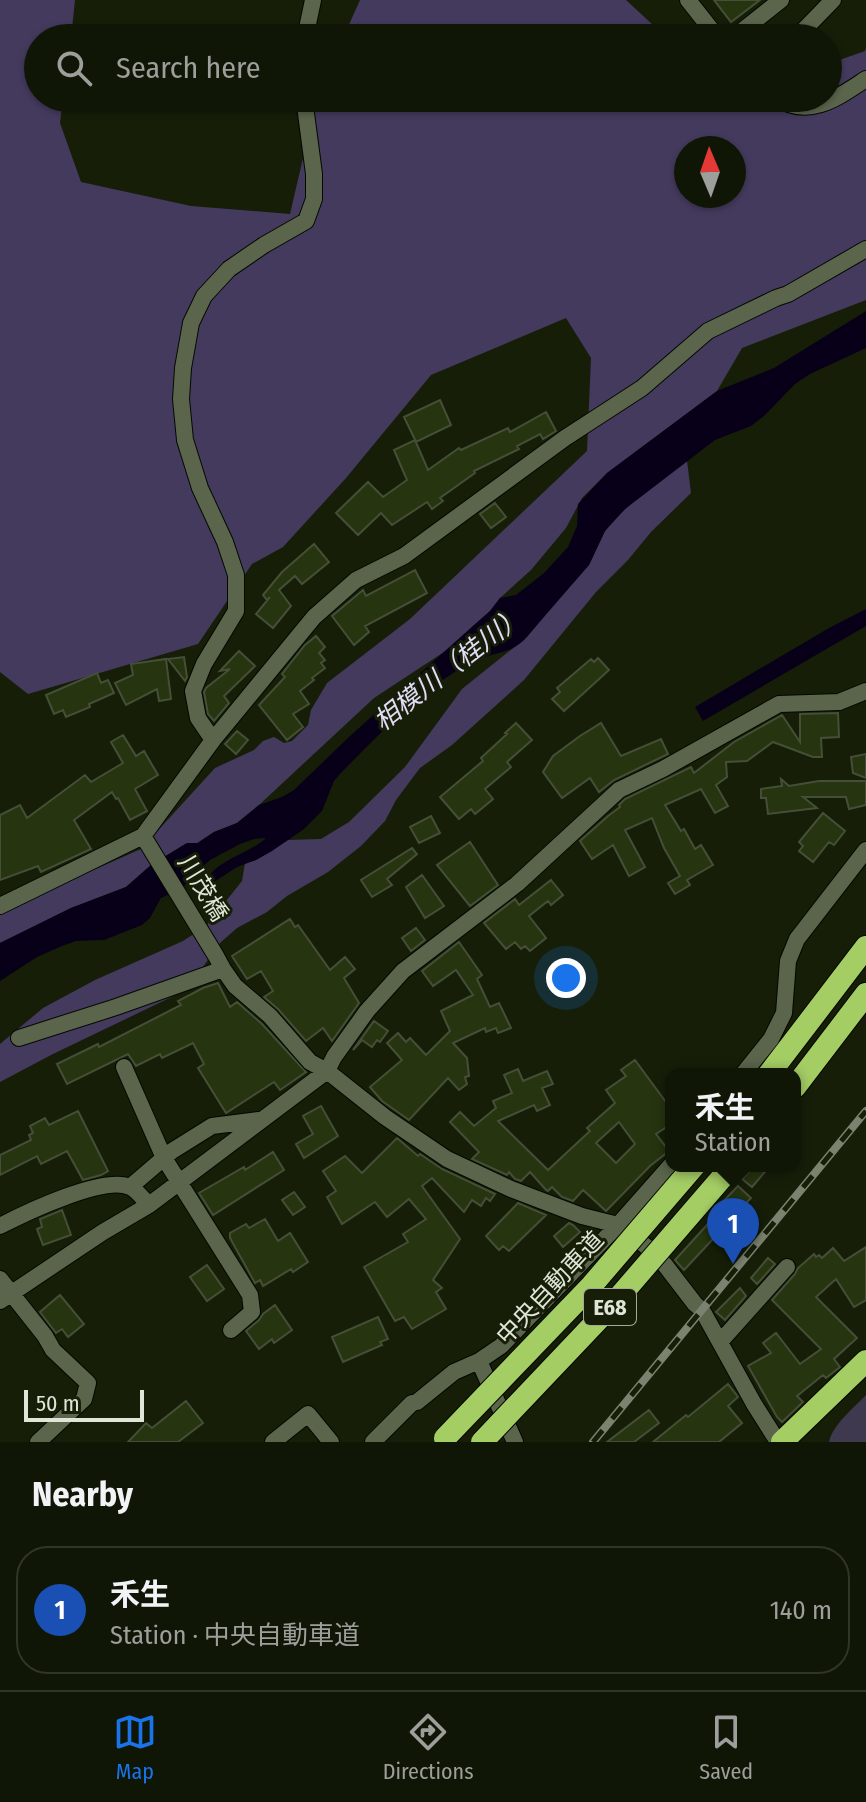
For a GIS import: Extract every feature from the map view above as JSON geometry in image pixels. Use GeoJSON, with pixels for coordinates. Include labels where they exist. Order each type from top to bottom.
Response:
{"type":"FeatureCollection","features":[{"type":"Feature","properties":{"kind":"highway"},"geometry":{"type":"LineString","coordinates":[[774,1068],[866,947]]}},
{"type":"Feature","properties":{"kind":"highway"},"geometry":{"type":"LineString","coordinates":[[801,1079],[862,1000]]}},
{"type":"Feature","properties":{"kind":"highway","name":"中央自動車道"},"geometry":{"type":"LineString","coordinates":[[443,1440],[592,1285],[689,1172]]}},
{"type":"Feature","properties":{"kind":"highway","name":"E68"},"geometry":{"type":"LineString","coordinates":[[482,1442],[613,1304],[727,1172]]}},
{"type":"Feature","properties":{"kind":"highway"},"geometry":{"type":"LineString","coordinates":[[780,1442],[866,1361]]}},
{"type":"Feature","properties":{"kind":"street"},"geometry":{"type":"LineString","coordinates":[[308,24],[313,0]]}},
{"type":"Feature","properties":{"kind":"street"},"geometry":{"type":"LineString","coordinates":[[688,0],[707,24]]}},
{"type":"Feature","properties":{"kind":"street"},"geometry":{"type":"LineString","coordinates":[[751,24],[781,0]]}},
{"type":"Feature","properties":{"kind":"street"},"geometry":{"type":"LineString","coordinates":[[810,24],[833,0]]}},
{"type":"Feature","properties":{"kind":"street"},"geometry":{"type":"LineString","coordinates":[[842,95],[866,79]]}},
{"type":"Feature","properties":{"kind":"street"},"geometry":{"type":"LineString","coordinates":[[213,740],[198,718],[193,691],[204,664],[236,611],[236,575],[225,542],[200,488],[185,440],[181,399],[183,368],[191,323],[204,296],[229,269],[306,221],[314,199],[314,174],[306,112]]}},
{"type":"Feature","properties":{"kind":"street"},"geometry":{"type":"LineString","coordinates":[[0,906],[146,841],[213,740],[314,617],[356,580],[404,556],[565,438],[642,388],[708,331],[788,294],[866,249]]}},
{"type":"Feature","properties":{"kind":"street"},"geometry":{"type":"LineString","coordinates":[[5,1298],[149,1205],[327,1071],[367,1011],[403,971],[517,884],[619,790],[779,704],[839,702],[866,691]]}},
{"type":"Feature","properties":{"kind":"street","name":"川茂橋"},"geometry":{"type":"LineString","coordinates":[[146,841],[235,986],[270,1016],[310,1062],[327,1071],[385,1117],[447,1159],[511,1189],[582,1216],[618,1225]]}},
{"type":"Feature","properties":{"kind":"street"},"geometry":{"type":"LineString","coordinates":[[748,1068],[771,1039],[784,1013],[788,961],[797,939],[866,850]]}},
{"type":"Feature","properties":{"kind":"street"},"geometry":{"type":"LineString","coordinates":[[19,1038],[116,1007],[220,962]]}},
{"type":"Feature","properties":{"kind":"street"},"geometry":{"type":"LineString","coordinates":[[124,1067],[164,1158],[250,1295],[252,1312],[231,1330]]}},
{"type":"Feature","properties":{"kind":"street"},"geometry":{"type":"LineString","coordinates":[[130,1187],[164,1158],[212,1126],[263,1119]]}},
{"type":"Feature","properties":{"kind":"street"},"geometry":{"type":"LineString","coordinates":[[373,1442],[412,1403],[454,1372],[479,1361],[501,1346],[665,1172]]}},
{"type":"Feature","properties":{"kind":"street"},"geometry":{"type":"LineString","coordinates":[[0,1226],[79,1191],[115,1185],[130,1187],[149,1205]]}},
{"type":"Feature","properties":{"kind":"street"},"geometry":{"type":"LineString","coordinates":[[618,1225],[665,1265],[702,1310],[754,1404],[780,1442]]}},
{"type":"Feature","properties":{"kind":"street"},"geometry":{"type":"LineString","coordinates":[[720,1342],[787,1267]]}},
{"type":"Feature","properties":{"kind":"street"},"geometry":{"type":"LineString","coordinates":[[0,1279],[5,1298],[88,1383],[84,1399],[38,1442]]}},
{"type":"Feature","properties":{"kind":"street"},"geometry":{"type":"LineString","coordinates":[[479,1361],[515,1442]]}},
{"type":"Feature","properties":{"kind":"street"},"geometry":{"type":"LineString","coordinates":[[273,1442],[308,1414],[331,1442]]}},
{"type":"Feature","properties":{"kind":"shaded area"},"geometry":{"type":"Polygon","coordinates":[[[0,0],[75,0],[72,24],[24,24],[24,112],[61,112],[60,123],[81,182],[191,206],[290,214],[314,112],[842,112],[842,59],[866,48],[866,300],[742,348],[717,391],[607,473],[582,498],[566,528],[531,570],[490,611],[447,650],[374,698],[237,823],[197,843],[187,843],[151,865],[126,887],[71,908],[0,943],[0,915],[32,897],[141,849],[215,768],[274,737],[284,743],[292,741],[308,725],[311,710],[327,683],[410,619],[587,451],[591,358],[566,318],[431,375],[346,478],[283,547],[252,564],[198,644],[28,694],[0,672],[0,0]]]}},
{"type":"Feature","properties":{"kind":"shaded area"},"geometry":{"type":"Polygon","coordinates":[[[360,0],[626,0],[652,24],[349,24],[360,0]]]}},
{"type":"Feature","properties":{"kind":"shaded area"},"geometry":{"type":"Polygon","coordinates":[[[687,461],[691,493],[596,592],[524,680],[452,745],[420,768],[385,821],[361,846],[328,872],[237,928],[221,942],[186,990],[0,1082],[0,1044],[43,1008],[95,980],[183,941],[206,926],[242,881],[245,863],[256,860],[288,840],[321,839],[349,822],[405,767],[462,689],[527,637],[589,565],[605,531],[614,520],[637,498],[687,461]]]}},
{"type":"Feature","properties":{"kind":"shaded area"},"geometry":{"type":"Polygon","coordinates":[[[866,1395],[866,1442],[829,1442],[839,1423],[866,1395]]]}},
{"type":"Feature","properties":{"kind":"water","name":"相模川（桂川）"},"geometry":{"type":"Polygon","coordinates":[[[866,311],[866,348],[795,384],[751,426],[715,440],[625,509],[605,531],[589,565],[524,640],[508,650],[461,667],[409,707],[339,775],[322,811],[304,829],[272,851],[205,885],[215,869],[266,838],[240,844],[210,860],[183,888],[161,898],[150,918],[142,925],[104,940],[76,941],[62,946],[37,957],[0,981],[0,943],[71,908],[126,887],[151,865],[187,843],[198,843],[214,832],[237,823],[259,805],[294,790],[490,611],[500,598],[516,595],[544,573],[568,547],[577,526],[578,504],[607,473],[717,391],[774,368],[866,311]]]}},
{"type":"Feature","properties":{"kind":"water"},"geometry":{"type":"Polygon","coordinates":[[[866,609],[866,626],[703,721],[695,707],[866,609]]]}},
{"type":"Feature","properties":{"kind":"building"},"geometry":{"type":"Polygon","coordinates":[[[714,0],[760,0],[731,22],[714,0]]]}},
{"type":"Feature","properties":{"kind":"building"},"geometry":{"type":"Polygon","coordinates":[[[440,400],[451,425],[416,442],[404,417],[440,400]]]}},
{"type":"Feature","properties":{"kind":"building"},"geometry":{"type":"Polygon","coordinates":[[[546,412],[556,431],[543,439],[540,434],[517,446],[519,449],[474,471],[440,498],[443,501],[432,509],[427,502],[392,525],[381,513],[358,535],[336,513],[368,482],[383,497],[407,480],[394,450],[415,440],[428,470],[459,448],[461,450],[508,428],[510,432],[546,412]]]}},
{"type":"Feature","properties":{"kind":"building"},"geometry":{"type":"Polygon","coordinates":[[[495,503],[506,517],[491,528],[480,514],[495,503]]]}},
{"type":"Feature","properties":{"kind":"building"},"geometry":{"type":"Polygon","coordinates":[[[314,544],[329,562],[302,584],[295,576],[279,590],[291,606],[273,628],[256,614],[270,597],[267,600],[263,595],[282,572],[314,544]]]}},
{"type":"Feature","properties":{"kind":"building"},"geometry":{"type":"Polygon","coordinates":[[[415,570],[427,593],[365,626],[369,632],[354,645],[332,616],[363,590],[366,596],[415,570]]]}},
{"type":"Feature","properties":{"kind":"building"},"geometry":{"type":"Polygon","coordinates":[[[316,636],[325,647],[319,653],[325,660],[321,663],[325,668],[300,691],[309,704],[293,714],[303,727],[287,740],[259,705],[285,677],[282,674],[305,645],[316,636]]]}},
{"type":"Feature","properties":{"kind":"building"},"geometry":{"type":"Polygon","coordinates":[[[239,651],[255,666],[224,696],[229,703],[214,721],[208,714],[204,692],[230,669],[220,671],[239,651]]]}},
{"type":"Feature","properties":{"kind":"building"},"geometry":{"type":"Polygon","coordinates":[[[184,657],[187,677],[185,681],[168,659],[184,657]]]}},
{"type":"Feature","properties":{"kind":"building"},"geometry":{"type":"Polygon","coordinates":[[[598,658],[609,670],[564,711],[552,699],[560,692],[557,688],[591,659],[594,662],[598,658]]]}},
{"type":"Feature","properties":{"kind":"building"},"geometry":{"type":"Polygon","coordinates":[[[166,659],[171,699],[159,701],[157,689],[126,705],[115,683],[133,675],[131,664],[166,659]]]}},
{"type":"Feature","properties":{"kind":"building"},"geometry":{"type":"Polygon","coordinates":[[[97,673],[101,683],[108,680],[114,693],[66,717],[63,710],[54,714],[46,695],[97,673]]]}},
{"type":"Feature","properties":{"kind":"building"},"geometry":{"type":"Polygon","coordinates":[[[838,713],[839,737],[821,738],[822,757],[813,757],[773,742],[747,761],[726,762],[727,777],[716,785],[728,806],[715,813],[701,789],[665,805],[695,849],[701,845],[713,865],[687,880],[690,885],[675,894],[668,883],[680,876],[652,818],[625,830],[645,867],[629,876],[613,845],[592,859],[580,841],[620,807],[625,799],[691,767],[694,773],[734,742],[782,715],[800,742],[800,714],[838,713]]]}},
{"type":"Feature","properties":{"kind":"building"},"geometry":{"type":"Polygon","coordinates":[[[516,723],[532,740],[507,762],[511,767],[485,789],[493,799],[475,814],[471,809],[459,819],[440,797],[483,761],[481,758],[516,723]]]}},
{"type":"Feature","properties":{"kind":"building"},"geometry":{"type":"Polygon","coordinates":[[[601,723],[621,756],[661,739],[668,754],[614,780],[599,792],[590,778],[562,798],[543,772],[553,756],[601,723]]]}},
{"type":"Feature","properties":{"kind":"building"},"geometry":{"type":"Polygon","coordinates":[[[237,731],[248,740],[236,754],[225,744],[237,731]]]}},
{"type":"Feature","properties":{"kind":"building"},"geometry":{"type":"Polygon","coordinates":[[[123,735],[136,756],[144,751],[158,775],[135,789],[147,811],[130,820],[112,792],[74,820],[91,849],[41,872],[38,866],[0,880],[0,815],[20,805],[27,818],[85,775],[91,782],[123,763],[111,742],[123,735]]]}},
{"type":"Feature","properties":{"kind":"building"},"geometry":{"type":"Polygon","coordinates":[[[866,754],[866,778],[853,773],[851,757],[866,754]]]}},
{"type":"Feature","properties":{"kind":"building"},"geometry":{"type":"Polygon","coordinates":[[[781,779],[789,786],[819,781],[866,781],[866,805],[849,809],[846,797],[803,797],[817,808],[768,814],[766,798],[761,798],[761,789],[782,786],[781,779]]]}},
{"type":"Feature","properties":{"kind":"building"},"geometry":{"type":"Polygon","coordinates":[[[823,813],[845,831],[834,845],[829,842],[813,862],[799,851],[803,846],[799,842],[823,813]]]}},
{"type":"Feature","properties":{"kind":"building"},"geometry":{"type":"Polygon","coordinates":[[[431,816],[440,833],[419,843],[410,827],[431,816]]]}},
{"type":"Feature","properties":{"kind":"building"},"geometry":{"type":"Polygon","coordinates":[[[470,842],[498,885],[470,906],[437,865],[470,842]]]}},
{"type":"Feature","properties":{"kind":"building"},"geometry":{"type":"Polygon","coordinates":[[[412,848],[417,854],[387,879],[392,885],[372,897],[361,880],[412,848]]]}},
{"type":"Feature","properties":{"kind":"building"},"geometry":{"type":"Polygon","coordinates":[[[422,875],[444,906],[425,918],[406,887],[422,875]]]}},
{"type":"Feature","properties":{"kind":"building"},"geometry":{"type":"Polygon","coordinates":[[[551,880],[563,895],[551,905],[548,901],[529,916],[546,938],[530,951],[525,946],[521,949],[515,942],[506,949],[484,923],[515,899],[519,905],[551,880]]]}},
{"type":"Feature","properties":{"kind":"building"},"geometry":{"type":"Polygon","coordinates":[[[290,919],[295,927],[298,925],[330,970],[345,957],[355,969],[344,978],[359,1003],[332,1041],[323,1028],[306,1041],[264,997],[273,991],[261,971],[247,979],[232,956],[290,919]]]}},
{"type":"Feature","properties":{"kind":"building"},"geometry":{"type":"Polygon","coordinates":[[[416,928],[425,940],[411,951],[402,938],[416,928]]]}},
{"type":"Feature","properties":{"kind":"building"},"geometry":{"type":"Polygon","coordinates":[[[459,942],[482,975],[477,979],[490,1007],[499,1003],[511,1028],[498,1033],[496,1028],[486,1032],[485,1028],[453,1043],[467,1058],[467,1084],[459,1090],[448,1078],[409,1120],[382,1101],[370,1087],[402,1060],[387,1043],[398,1033],[406,1042],[410,1038],[426,1055],[450,1031],[441,1011],[473,995],[456,970],[433,986],[422,971],[459,942]]]}},
{"type":"Feature","properties":{"kind":"building"},"geometry":{"type":"Polygon","coordinates":[[[218,983],[230,1007],[237,1002],[306,1072],[280,1090],[274,1082],[226,1113],[198,1068],[204,1064],[193,1043],[136,1066],[128,1054],[67,1084],[57,1064],[98,1044],[99,1047],[181,1005],[178,1001],[218,983]]]}},
{"type":"Feature","properties":{"kind":"building"},"geometry":{"type":"Polygon","coordinates":[[[374,1021],[388,1031],[372,1047],[362,1040],[353,1050],[374,1021]]]}},
{"type":"Feature","properties":{"kind":"building"},"geometry":{"type":"Polygon","coordinates":[[[635,1060],[665,1101],[665,1128],[656,1134],[665,1146],[665,1154],[606,1211],[583,1190],[573,1201],[562,1197],[552,1187],[546,1190],[530,1172],[521,1181],[509,1172],[507,1175],[472,1159],[479,1152],[450,1122],[460,1112],[474,1126],[496,1108],[493,1101],[512,1093],[504,1075],[518,1069],[523,1081],[547,1071],[553,1084],[542,1088],[550,1105],[537,1111],[534,1105],[498,1121],[548,1170],[615,1103],[606,1090],[626,1076],[621,1070],[635,1060]],[[619,1122],[596,1143],[616,1163],[635,1144],[619,1122]]]}},
{"type":"Feature","properties":{"kind":"building"},"geometry":{"type":"Polygon","coordinates":[[[321,1106],[338,1136],[304,1158],[296,1144],[313,1134],[303,1116],[321,1106]]]}},
{"type":"Feature","properties":{"kind":"building"},"geometry":{"type":"Polygon","coordinates":[[[78,1111],[108,1171],[83,1180],[67,1151],[41,1164],[37,1156],[0,1175],[0,1155],[31,1140],[29,1135],[33,1133],[30,1126],[45,1118],[49,1125],[78,1111]]]}},
{"type":"Feature","properties":{"kind":"building"},"geometry":{"type":"Polygon","coordinates":[[[397,1138],[418,1156],[420,1154],[442,1169],[495,1194],[490,1201],[486,1198],[481,1206],[472,1200],[464,1212],[432,1178],[422,1186],[460,1239],[433,1280],[442,1288],[436,1292],[446,1309],[412,1329],[404,1317],[395,1321],[364,1267],[408,1242],[403,1234],[426,1219],[409,1199],[387,1217],[375,1202],[342,1224],[327,1197],[336,1191],[323,1171],[345,1156],[362,1173],[397,1138]]]}},
{"type":"Feature","properties":{"kind":"building"},"geometry":{"type":"Polygon","coordinates":[[[273,1152],[284,1170],[213,1215],[199,1193],[273,1152]]]}},
{"type":"Feature","properties":{"kind":"building"},"geometry":{"type":"Polygon","coordinates":[[[748,1172],[765,1172],[752,1187],[742,1179],[748,1172]]]}},
{"type":"Feature","properties":{"kind":"building"},"geometry":{"type":"Polygon","coordinates":[[[738,1186],[751,1198],[684,1270],[675,1260],[738,1186]]]}},
{"type":"Feature","properties":{"kind":"building"},"geometry":{"type":"Polygon","coordinates":[[[294,1192],[305,1207],[293,1215],[282,1200],[294,1192]]]}},
{"type":"Feature","properties":{"kind":"building"},"geometry":{"type":"Polygon","coordinates":[[[518,1203],[546,1215],[509,1251],[503,1246],[499,1250],[486,1236],[518,1203]]]}},
{"type":"Feature","properties":{"kind":"building"},"geometry":{"type":"Polygon","coordinates":[[[62,1210],[71,1235],[43,1245],[37,1229],[42,1227],[40,1219],[62,1210]]]}},
{"type":"Feature","properties":{"kind":"building"},"geometry":{"type":"Polygon","coordinates":[[[265,1219],[278,1241],[290,1233],[308,1262],[263,1286],[260,1280],[255,1283],[230,1233],[246,1224],[249,1228],[265,1219]]]}},
{"type":"Feature","properties":{"kind":"building"},"geometry":{"type":"Polygon","coordinates":[[[569,1223],[580,1232],[563,1247],[554,1236],[569,1223]]]}},
{"type":"Feature","properties":{"kind":"building"},"geometry":{"type":"Polygon","coordinates":[[[866,1247],[866,1300],[854,1307],[836,1279],[816,1297],[857,1338],[834,1359],[840,1367],[826,1378],[823,1375],[797,1396],[803,1402],[782,1422],[748,1366],[771,1353],[763,1343],[776,1333],[800,1364],[821,1349],[772,1300],[814,1254],[822,1258],[833,1248],[844,1261],[866,1247]]]}},
{"type":"Feature","properties":{"kind":"building"},"geometry":{"type":"Polygon","coordinates":[[[768,1258],[775,1264],[757,1284],[751,1278],[768,1258]]]}},
{"type":"Feature","properties":{"kind":"building"},"geometry":{"type":"Polygon","coordinates":[[[207,1265],[224,1289],[207,1301],[190,1277],[207,1265]]]}},
{"type":"Feature","properties":{"kind":"building"},"geometry":{"type":"Polygon","coordinates":[[[740,1288],[746,1296],[725,1320],[716,1312],[740,1288]]]}},
{"type":"Feature","properties":{"kind":"building"},"geometry":{"type":"Polygon","coordinates":[[[60,1295],[84,1324],[68,1337],[62,1329],[56,1333],[40,1312],[60,1295]]]}},
{"type":"Feature","properties":{"kind":"building"},"geometry":{"type":"Polygon","coordinates":[[[275,1305],[292,1330],[259,1349],[246,1331],[275,1305]]]}},
{"type":"Feature","properties":{"kind":"building"},"geometry":{"type":"Polygon","coordinates":[[[378,1317],[388,1339],[380,1342],[382,1345],[343,1362],[332,1337],[378,1317]]]}},
{"type":"Feature","properties":{"kind":"building"},"geometry":{"type":"Polygon","coordinates":[[[728,1384],[738,1397],[728,1406],[742,1423],[719,1442],[653,1442],[686,1415],[688,1417],[728,1384]]]}},
{"type":"Feature","properties":{"kind":"building"},"geometry":{"type":"Polygon","coordinates":[[[186,1401],[203,1423],[178,1442],[128,1442],[146,1423],[152,1428],[186,1401]]]}},
{"type":"Feature","properties":{"kind":"building"},"geometry":{"type":"Polygon","coordinates":[[[649,1410],[659,1423],[634,1442],[607,1442],[649,1410]]]}},
{"type":"Feature","properties":{"kind":"railway"},"geometry":{"type":"LineString","coordinates":[[593,1442],[866,1111]]}},
{"type":"Feature","properties":{"kind":"place","name":"禾生"},"geometry":{"type":"Point","coordinates":[733,1264]}}]}
